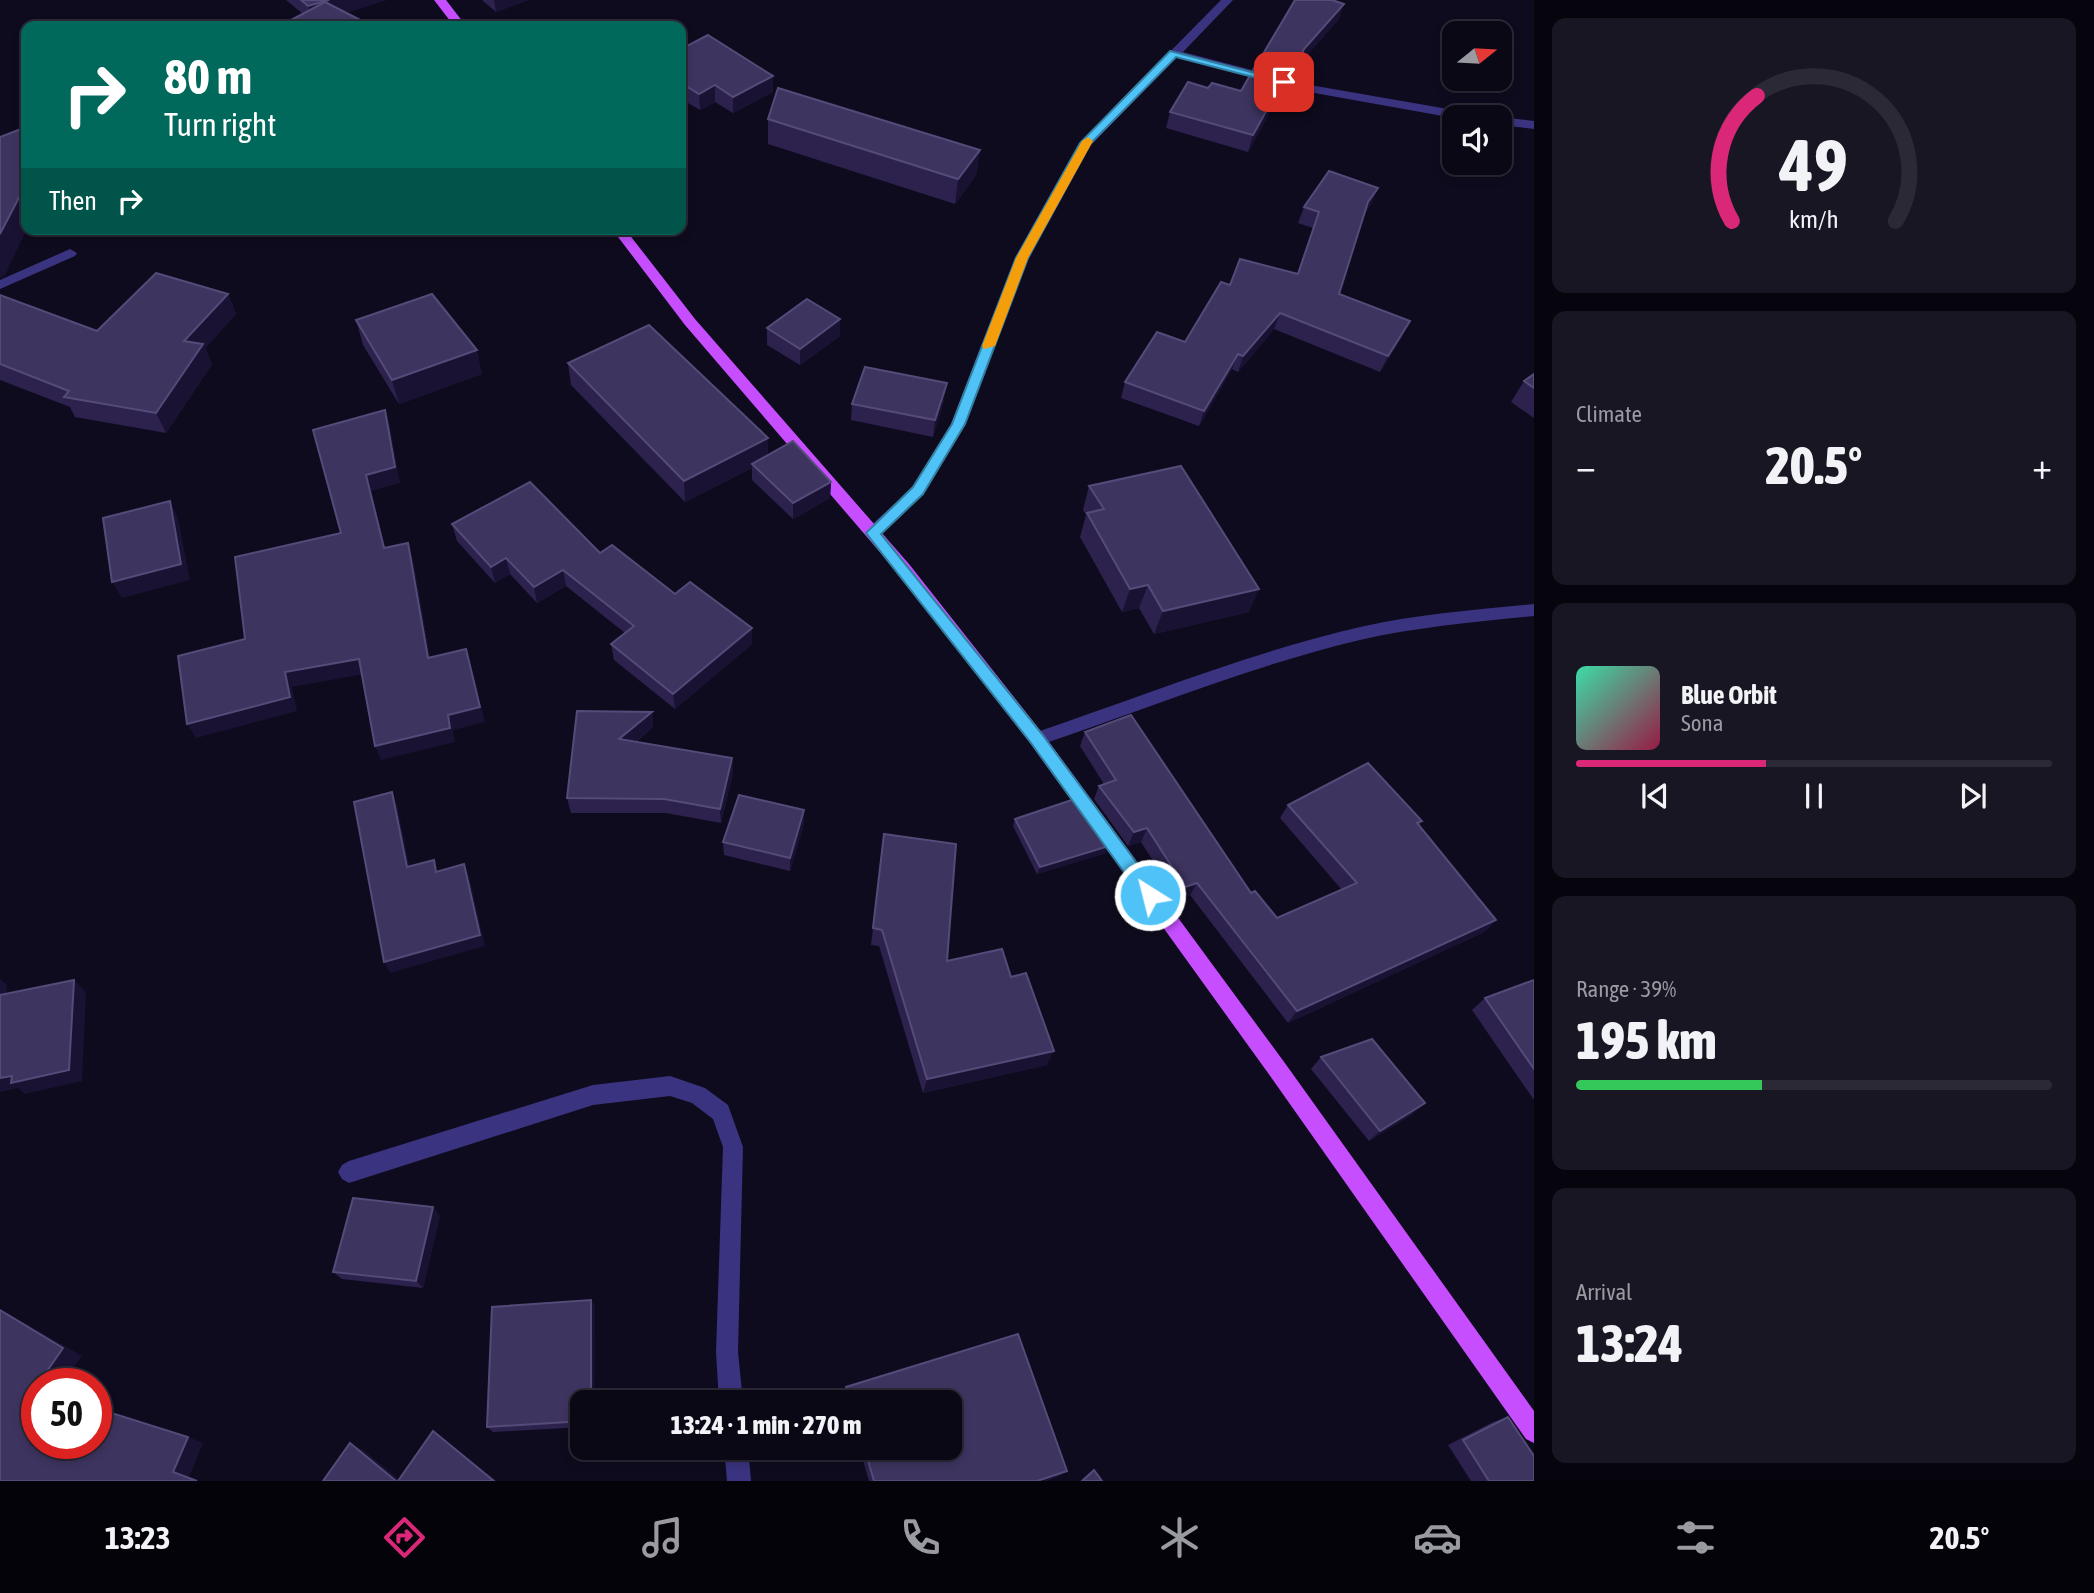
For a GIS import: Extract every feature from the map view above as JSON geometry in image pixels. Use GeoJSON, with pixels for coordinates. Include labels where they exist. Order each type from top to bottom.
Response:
{"type":"FeatureCollection","features":[{"type":"Feature","properties":{"kind":"main road"},"geometry":{"type":"LineString","coordinates":[[440,0],[456,21]]}},
{"type":"Feature","properties":{"kind":"main road"},"geometry":{"type":"LineString","coordinates":[[623,235],[691,322],[873,533],[1037,738],[1280,1073],[1534,1431]]}},
{"type":"Feature","properties":{"kind":"street"},"geometry":{"type":"LineString","coordinates":[[873,533],[918,491],[958,424],[1022,258],[1086,143],[1227,0]]}},
{"type":"Feature","properties":{"kind":"street"},"geometry":{"type":"LineString","coordinates":[[1174,53],[1309,88],[1394,106],[1442,113]]}},
{"type":"Feature","properties":{"kind":"street"},"geometry":{"type":"LineString","coordinates":[[1512,122],[1534,125]]}},
{"type":"Feature","properties":{"kind":"street"},"geometry":{"type":"LineString","coordinates":[[0,285],[70,253]]}},
{"type":"Feature","properties":{"kind":"street"},"geometry":{"type":"LineString","coordinates":[[1037,738],[1162,694],[1360,634],[1453,619],[1534,610]]}},
{"type":"Feature","properties":{"kind":"street"},"geometry":{"type":"LineString","coordinates":[[349,1171],[593,1095],[670,1086],[698,1095],[720,1112],[733,1147],[727,1352],[731,1390]]}},
{"type":"Feature","properties":{"kind":"street"},"geometry":{"type":"LineString","coordinates":[[737,1460],[739,1481]]}},
{"type":"Feature","properties":{"kind":"building"},"geometry":{"type":"Polygon","coordinates":[[[301,0],[329,0],[308,6],[301,0]]]}},
{"type":"Feature","properties":{"kind":"building"},"geometry":{"type":"Polygon","coordinates":[[[1295,0],[1332,0],[1344,4],[1304,49],[1298,62],[1263,54],[1295,0]]]}},
{"type":"Feature","properties":{"kind":"building"},"geometry":{"type":"Polygon","coordinates":[[[325,2],[362,21],[289,21],[325,2]]]}},
{"type":"Feature","properties":{"kind":"building"},"geometry":{"type":"Polygon","coordinates":[[[708,35],[773,76],[733,97],[715,85],[699,94],[686,86],[686,46],[708,35]]]}},
{"type":"Feature","properties":{"kind":"building"},"geometry":{"type":"Polygon","coordinates":[[[1257,63],[1293,73],[1286,86],[1274,83],[1262,96],[1273,99],[1253,135],[1170,112],[1188,82],[1208,88],[1212,83],[1241,91],[1257,63]]]}},
{"type":"Feature","properties":{"kind":"building"},"geometry":{"type":"Polygon","coordinates":[[[778,88],[980,150],[958,179],[768,119],[778,88]]]}},
{"type":"Feature","properties":{"kind":"building"},"geometry":{"type":"Polygon","coordinates":[[[21,129],[21,194],[0,234],[0,137],[21,129]]]}},
{"type":"Feature","properties":{"kind":"building"},"geometry":{"type":"Polygon","coordinates":[[[1329,171],[1378,188],[1368,202],[1339,294],[1410,321],[1388,356],[1280,313],[1243,356],[1238,354],[1204,411],[1125,382],[1157,332],[1185,342],[1221,282],[1230,285],[1240,259],[1298,274],[1319,212],[1304,207],[1329,171]]]}},
{"type":"Feature","properties":{"kind":"building"},"geometry":{"type":"Polygon","coordinates":[[[156,273],[228,294],[184,341],[203,344],[156,413],[64,397],[69,391],[0,364],[0,295],[97,331],[156,273]]]}},
{"type":"Feature","properties":{"kind":"building"},"geometry":{"type":"Polygon","coordinates":[[[432,294],[477,350],[392,380],[356,320],[432,294]]]}},
{"type":"Feature","properties":{"kind":"building"},"geometry":{"type":"Polygon","coordinates":[[[807,299],[840,319],[800,349],[767,328],[807,299]]]}},
{"type":"Feature","properties":{"kind":"building"},"geometry":{"type":"Polygon","coordinates":[[[649,325],[768,438],[684,481],[568,363],[649,325]]]}},
{"type":"Feature","properties":{"kind":"building"},"geometry":{"type":"Polygon","coordinates":[[[865,367],[947,383],[935,420],[852,404],[865,367]]]}},
{"type":"Feature","properties":{"kind":"building"},"geometry":{"type":"Polygon","coordinates":[[[1534,374],[1534,388],[1524,381],[1534,374]]]}},
{"type":"Feature","properties":{"kind":"building"},"geometry":{"type":"Polygon","coordinates":[[[385,410],[395,467],[366,475],[384,548],[408,543],[428,658],[466,649],[480,707],[448,715],[450,728],[375,746],[359,659],[285,672],[290,697],[187,724],[178,656],[245,639],[235,557],[341,533],[313,430],[385,410]]]}},
{"type":"Feature","properties":{"kind":"building"},"geometry":{"type":"Polygon","coordinates":[[[793,441],[831,482],[793,503],[752,464],[793,441]]]}},
{"type":"Feature","properties":{"kind":"building"},"geometry":{"type":"Polygon","coordinates":[[[1181,466],[1259,589],[1163,611],[1148,585],[1130,589],[1087,513],[1104,509],[1089,486],[1181,466]]]}},
{"type":"Feature","properties":{"kind":"building"},"geometry":{"type":"Polygon","coordinates":[[[530,482],[600,553],[612,545],[675,594],[690,582],[752,628],[673,694],[611,644],[634,626],[563,570],[534,587],[506,558],[491,567],[452,524],[530,482]]]}},
{"type":"Feature","properties":{"kind":"building"},"geometry":{"type":"Polygon","coordinates":[[[170,501],[181,564],[112,582],[103,518],[170,501]]]}},
{"type":"Feature","properties":{"kind":"building"},"geometry":{"type":"Polygon","coordinates":[[[577,711],[652,712],[619,739],[732,758],[720,809],[664,799],[567,798],[577,711]]]}},
{"type":"Feature","properties":{"kind":"building"},"geometry":{"type":"Polygon","coordinates":[[[1131,715],[1251,893],[1255,891],[1277,918],[1357,883],[1288,805],[1368,763],[1422,821],[1417,823],[1496,920],[1297,1011],[1197,883],[1185,887],[1147,828],[1134,832],[1099,786],[1116,780],[1085,732],[1131,715]]]}},
{"type":"Feature","properties":{"kind":"building"},"geometry":{"type":"Polygon","coordinates":[[[392,792],[407,867],[434,860],[436,872],[464,864],[480,935],[384,962],[354,802],[392,792]]]}},
{"type":"Feature","properties":{"kind":"building"},"geometry":{"type":"Polygon","coordinates":[[[739,795],[804,810],[790,858],[723,842],[739,795]]]}},
{"type":"Feature","properties":{"kind":"building"},"geometry":{"type":"Polygon","coordinates":[[[1075,799],[1109,846],[1040,867],[1015,819],[1075,799]]]}},
{"type":"Feature","properties":{"kind":"building"},"geometry":{"type":"Polygon","coordinates":[[[884,834],[956,844],[947,961],[1002,949],[1011,977],[1026,973],[1054,1051],[927,1079],[882,930],[873,928],[884,834]]]}},
{"type":"Feature","properties":{"kind":"building"},"geometry":{"type":"Polygon","coordinates":[[[74,980],[69,1070],[11,1083],[12,1076],[0,1078],[0,995],[74,980]]]}},
{"type":"Feature","properties":{"kind":"building"},"geometry":{"type":"Polygon","coordinates":[[[1534,980],[1534,1069],[1485,998],[1534,980]]]}},
{"type":"Feature","properties":{"kind":"building"},"geometry":{"type":"Polygon","coordinates":[[[1372,1039],[1425,1103],[1380,1131],[1321,1057],[1372,1039]]]}},
{"type":"Feature","properties":{"kind":"building"},"geometry":{"type":"Polygon","coordinates":[[[353,1198],[433,1207],[416,1281],[333,1272],[353,1198]]]}},
{"type":"Feature","properties":{"kind":"building"},"geometry":{"type":"Polygon","coordinates":[[[591,1300],[591,1390],[570,1390],[570,1422],[487,1427],[492,1307],[591,1300]]]}},
{"type":"Feature","properties":{"kind":"building"},"geometry":{"type":"Polygon","coordinates":[[[0,1310],[63,1348],[49,1368],[21,1368],[21,1459],[112,1459],[112,1413],[188,1437],[173,1472],[197,1481],[0,1481],[0,1310]]]}},
{"type":"Feature","properties":{"kind":"building"},"geometry":{"type":"Polygon","coordinates":[[[1018,1334],[1067,1471],[1037,1481],[874,1481],[868,1460],[962,1460],[962,1390],[847,1390],[846,1387],[1018,1334]]]}},
{"type":"Feature","properties":{"kind":"building"},"geometry":{"type":"Polygon","coordinates":[[[1508,1417],[1534,1456],[1534,1481],[1489,1481],[1463,1440],[1508,1417]]]}},
{"type":"Feature","properties":{"kind":"building"},"geometry":{"type":"Polygon","coordinates":[[[433,1431],[494,1481],[398,1481],[433,1431]]]}},
{"type":"Feature","properties":{"kind":"building"},"geometry":{"type":"Polygon","coordinates":[[[350,1443],[396,1481],[323,1481],[350,1443]]]}},
{"type":"Feature","properties":{"kind":"building"},"geometry":{"type":"Polygon","coordinates":[[[1094,1470],[1102,1481],[1082,1481],[1094,1470]]]}},
{"type":"Feature","properties":{"kind":"slow traffic"},"geometry":{"type":"LineString","coordinates":[[988,346],[1022,258],[1088,141]]}},
{"type":"Feature","properties":{"kind":"route"},"geometry":{"type":"LineString","coordinates":[[1150,895],[1037,738],[873,533],[918,491],[958,424],[1022,258],[1086,143],[1174,53],[1284,82]]}}]}
